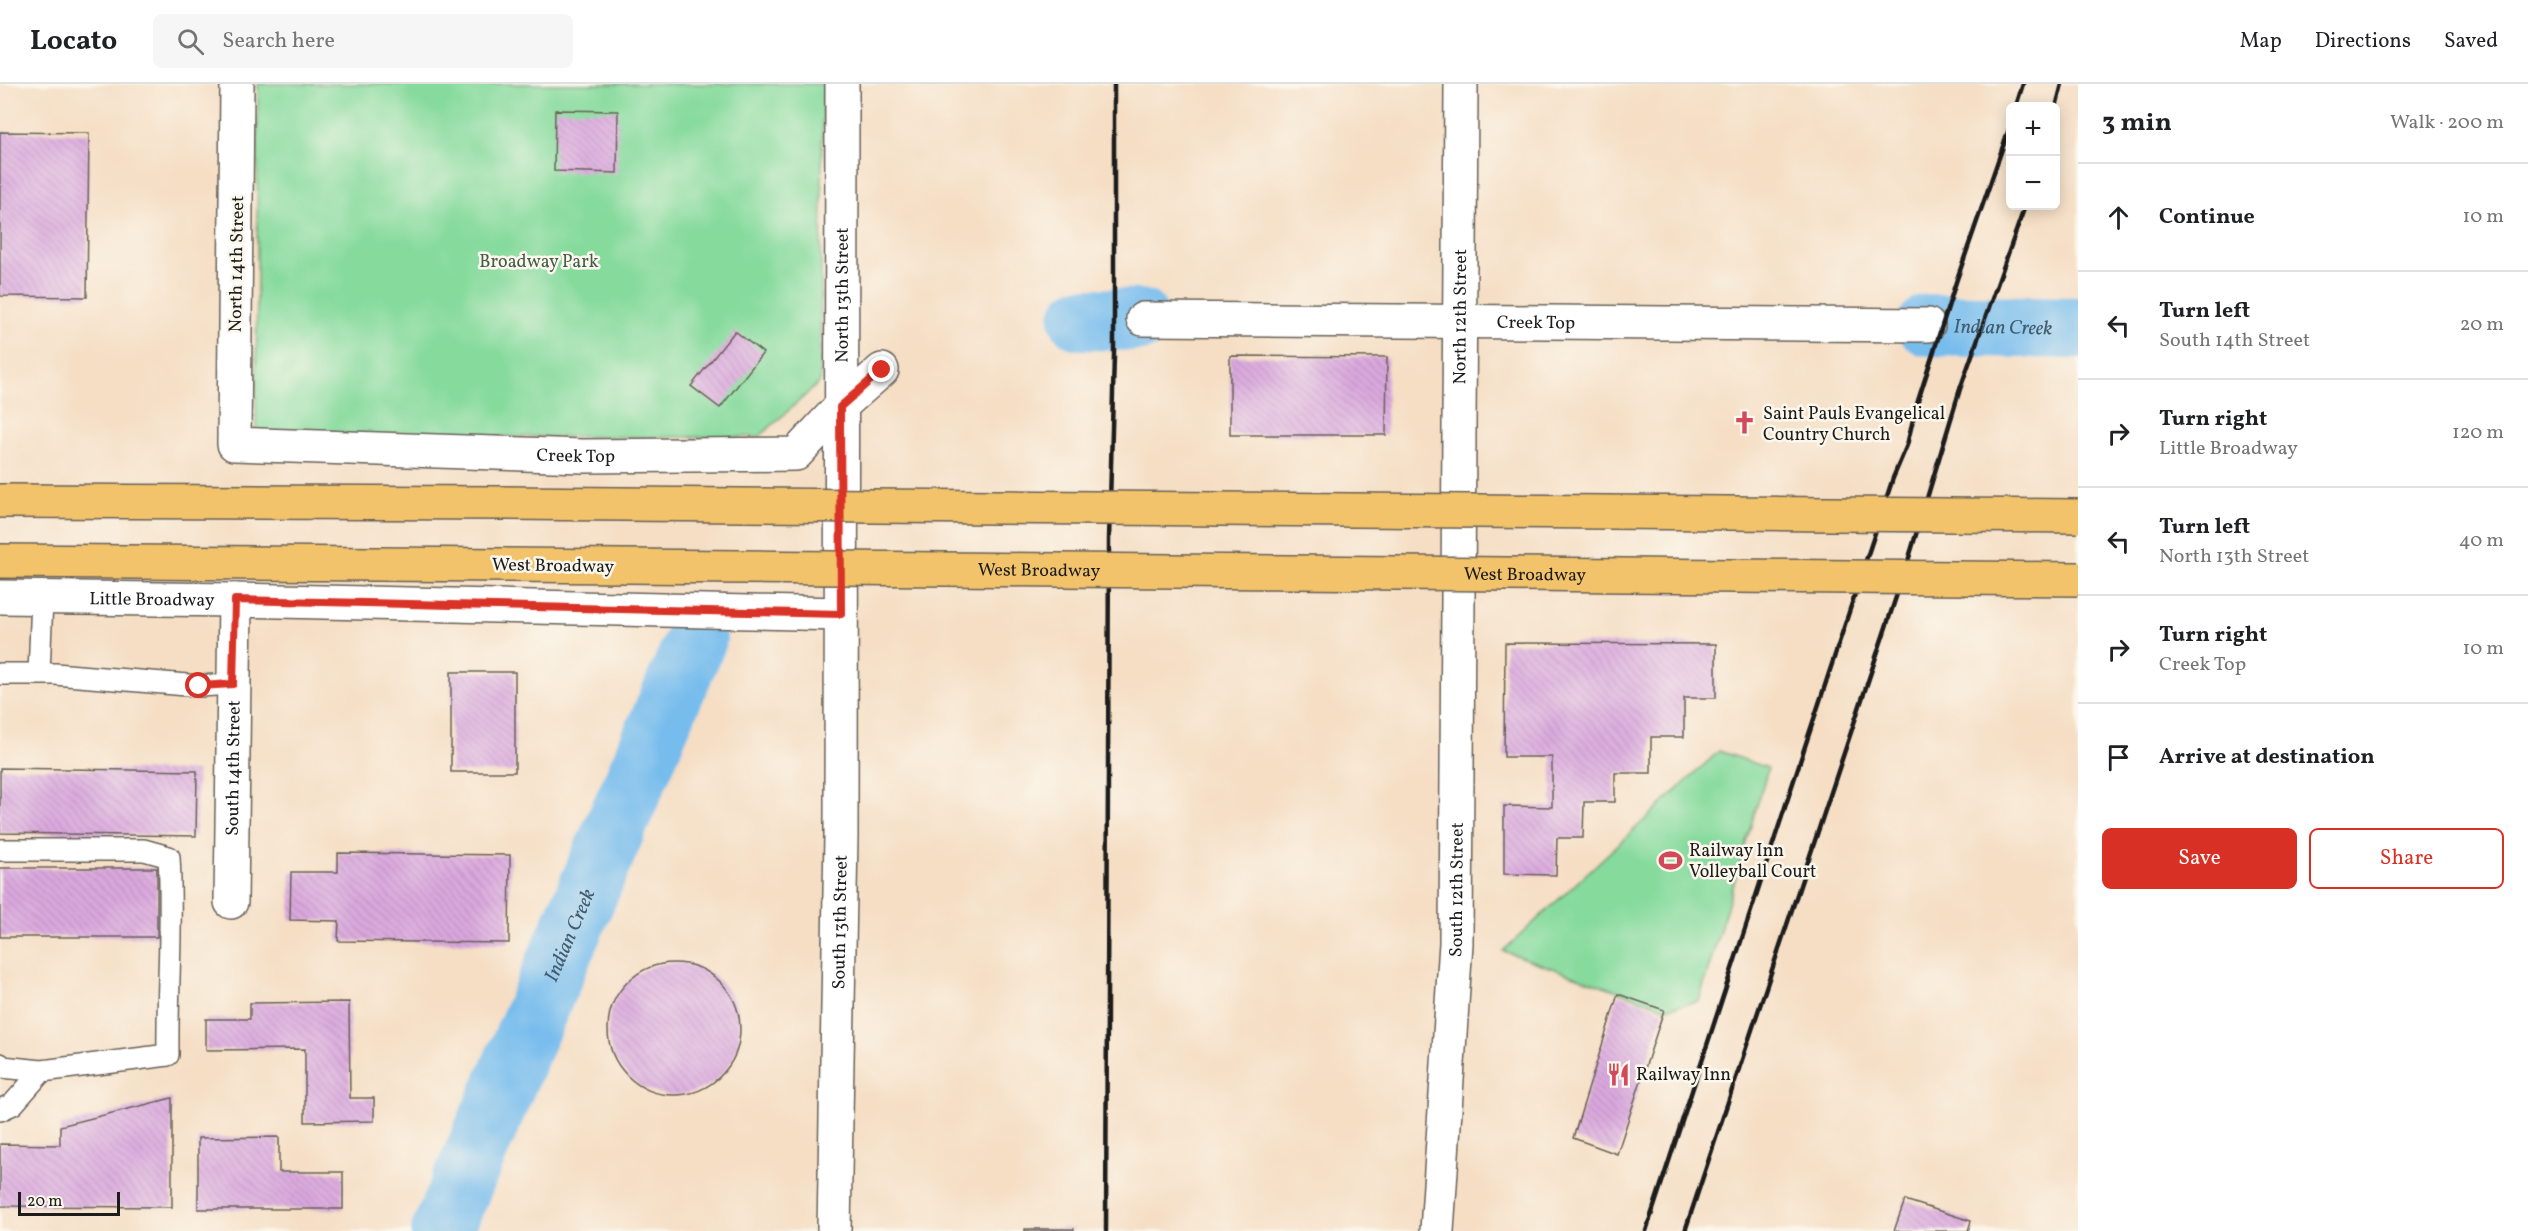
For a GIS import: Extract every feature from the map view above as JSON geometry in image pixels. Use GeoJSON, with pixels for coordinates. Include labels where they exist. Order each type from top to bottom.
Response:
{"type":"FeatureCollection","features":[{"type":"Feature","properties":{"kind":"main road"},"geometry":{"type":"LineString","coordinates":[[0,501],[2078,516]]}},
{"type":"Feature","properties":{"kind":"main road","name":"West Broadway"},"geometry":{"type":"LineString","coordinates":[[0,561],[2078,579]]}},
{"type":"Feature","properties":{"kind":"street","name":"North 14th Street"},"geometry":{"type":"LineString","coordinates":[[234,444],[237,84]]}},
{"type":"Feature","properties":{"kind":"street","name":"North 13th Street"},"geometry":{"type":"LineString","coordinates":[[841,614],[842,84]]}},
{"type":"Feature","properties":{"kind":"street","name":"North 12th Street"},"geometry":{"type":"LineString","coordinates":[[1458,548],[1461,84]]}},
{"type":"Feature","properties":{"kind":"street","name":"Creek Top"},"geometry":{"type":"LineString","coordinates":[[1143,319],[1928,325]]}},
{"type":"Feature","properties":{"kind":"street","name":"Creek Top"},"geometry":{"type":"LineString","coordinates":[[234,444],[583,456],[796,454],[840,407],[882,370]]}},
{"type":"Feature","properties":{"kind":"street","name":"South 12th Street"},"geometry":{"type":"LineString","coordinates":[[1437,1231],[1456,943],[1458,548]]}},
{"type":"Feature","properties":{"kind":"street","name":"Little Broadway"},"geometry":{"type":"LineString","coordinates":[[0,597],[841,614]]}},
{"type":"Feature","properties":{"kind":"street","name":"South 14th Street"},"geometry":{"type":"LineString","coordinates":[[231,902],[235,600]]}},
{"type":"Feature","properties":{"kind":"street","name":"South 13th Street"},"geometry":{"type":"LineString","coordinates":[[834,1231],[840,943],[841,614]]}},
{"type":"Feature","properties":{"kind":"lane"},"geometry":{"type":"LineString","coordinates":[[39,674],[42,598]]}},
{"type":"Feature","properties":{"kind":"lane"},"geometry":{"type":"LineString","coordinates":[[0,674],[39,674],[199,686],[233,684]]}},
{"type":"Feature","properties":{"kind":"lane"},"geometry":{"type":"LineString","coordinates":[[0,849],[144,850],[169,857],[171,892],[168,951],[168,1055],[42,1071],[0,1064]]}},
{"type":"Feature","properties":{"kind":"lane"},"geometry":{"type":"LineString","coordinates":[[0,1110],[13,1104],[42,1071]]}},
{"type":"Feature","properties":{"kind":"green space","name":"Broadway Park"},"geometry":{"type":"Polygon","coordinates":[[[258,84],[823,84],[820,382],[759,437],[256,436],[258,84]]]}},
{"type":"Feature","properties":{"kind":"green space","name":"Railway Inn Volleyball Court"},"geometry":{"type":"Polygon","coordinates":[[[1719,751],[1768,768],[1699,1001],[1667,1008],[1503,951],[1719,751]]]}},
{"type":"Feature","properties":{"kind":"building"},"geometry":{"type":"Polygon","coordinates":[[[555,110],[618,111],[617,173],[554,171],[555,110]]]}},
{"type":"Feature","properties":{"kind":"building"},"geometry":{"type":"Polygon","coordinates":[[[0,132],[89,133],[87,297],[0,296],[0,132]]]}},
{"type":"Feature","properties":{"kind":"building"},"geometry":{"type":"Polygon","coordinates":[[[735,331],[763,353],[720,408],[691,386],[735,331]]]}},
{"type":"Feature","properties":{"kind":"building"},"geometry":{"type":"Polygon","coordinates":[[[1230,356],[1387,357],[1386,435],[1230,435],[1230,356]]]}},
{"type":"Feature","properties":{"kind":"building"},"geometry":{"type":"Polygon","coordinates":[[[1505,643],[1716,644],[1716,698],[1684,698],[1684,737],[1651,737],[1651,773],[1615,773],[1615,802],[1584,802],[1583,838],[1557,838],[1556,875],[1504,874],[1504,806],[1552,807],[1552,757],[1504,757],[1505,643]]]}},
{"type":"Feature","properties":{"kind":"building"},"geometry":{"type":"Polygon","coordinates":[[[451,672],[515,672],[515,772],[451,772],[451,672]]]}},
{"type":"Feature","properties":{"kind":"building"},"geometry":{"type":"Polygon","coordinates":[[[0,768],[197,771],[196,836],[0,833],[0,768]]]}},
{"type":"Feature","properties":{"kind":"building"},"geometry":{"type":"Polygon","coordinates":[[[338,853],[510,855],[509,943],[338,941],[339,921],[290,920],[291,872],[338,872],[338,853]]]}},
{"type":"Feature","properties":{"kind":"building"},"geometry":{"type":"Polygon","coordinates":[[[0,868],[157,868],[157,937],[0,937],[0,868]]]}},
{"type":"Feature","properties":{"kind":"building"},"geometry":{"type":"Polygon","coordinates":[[[674,963],[699,968],[720,983],[735,1004],[740,1029],[735,1054],[720,1075],[699,1090],[674,1095],[649,1090],[628,1075],[613,1054],[608,1029],[613,1004],[628,983],[649,968],[674,963]]]}},
{"type":"Feature","properties":{"kind":"building","name":"Railway Inn"},"geometry":{"type":"Polygon","coordinates":[[[1618,994],[1664,1010],[1617,1154],[1573,1138],[1618,994]]]}},
{"type":"Feature","properties":{"kind":"building"},"geometry":{"type":"Polygon","coordinates":[[[349,1002],[350,1098],[374,1098],[374,1121],[305,1122],[305,1049],[206,1050],[206,1019],[250,1019],[250,1003],[349,1002]]]}},
{"type":"Feature","properties":{"kind":"building"},"geometry":{"type":"Polygon","coordinates":[[[172,1098],[172,1207],[0,1206],[0,1144],[60,1145],[60,1126],[172,1098]]]}},
{"type":"Feature","properties":{"kind":"building"},"geometry":{"type":"Polygon","coordinates":[[[279,1137],[279,1172],[343,1172],[343,1209],[198,1209],[198,1138],[279,1137]]]}},
{"type":"Feature","properties":{"kind":"building"},"geometry":{"type":"Polygon","coordinates":[[[1905,1200],[1971,1221],[1968,1231],[1894,1231],[1905,1200]]]}},
{"type":"Feature","properties":{"kind":"building"},"geometry":{"type":"Polygon","coordinates":[[[1025,1229],[1074,1229],[1074,1231],[1025,1231],[1025,1229]]]}},
{"type":"Feature","properties":{"kind":"waterway","name":"Indian Creek"},"geometry":{"type":"LineString","coordinates":[[1080,319],[1140,320]]}},
{"type":"Feature","properties":{"kind":"waterway","name":"Indian Creek"},"geometry":{"type":"LineString","coordinates":[[1928,325],[2078,328]]}},
{"type":"Feature","properties":{"kind":"waterway","name":"Indian Creek"},"geometry":{"type":"LineString","coordinates":[[442,1231],[696,639]]}},
{"type":"Feature","properties":{"kind":"railway"},"geometry":{"type":"LineString","coordinates":[[1106,1231],[1109,540],[1114,355],[1114,84]]}},
{"type":"Feature","properties":{"kind":"railway"},"geometry":{"type":"LineString","coordinates":[[2017,102],[2023,84]]}},
{"type":"Feature","properties":{"kind":"railway"},"geometry":{"type":"LineString","coordinates":[[2057,102],[2062,84]]}},
{"type":"Feature","properties":{"kind":"railway"},"geometry":{"type":"LineString","coordinates":[[1646,1231],[1893,478],[1907,445],[1916,407],[1956,282],[2006,138]]}},
{"type":"Feature","properties":{"kind":"railway"},"geometry":{"type":"LineString","coordinates":[[1685,1231],[1908,561],[1960,389],[2024,210]]}},
{"type":"Feature","properties":{"kind":"place","name":"Saint Pauls Evangelical Country Church"},"geometry":{"type":"Point","coordinates":[1745,423]}},
{"type":"Feature","properties":{"kind":"place","name":"Railway Inn Volleyball Court"},"geometry":{"type":"Point","coordinates":[1671,860]}},
{"type":"Feature","properties":{"kind":"place","name":"Railway Inn"},"geometry":{"type":"Point","coordinates":[1618,1074]}},
{"type":"Feature","properties":{"kind":"route"},"geometry":{"type":"LineString","coordinates":[[199,686],[233,684],[235,600],[841,614],[840,407],[882,370]]}}]}
